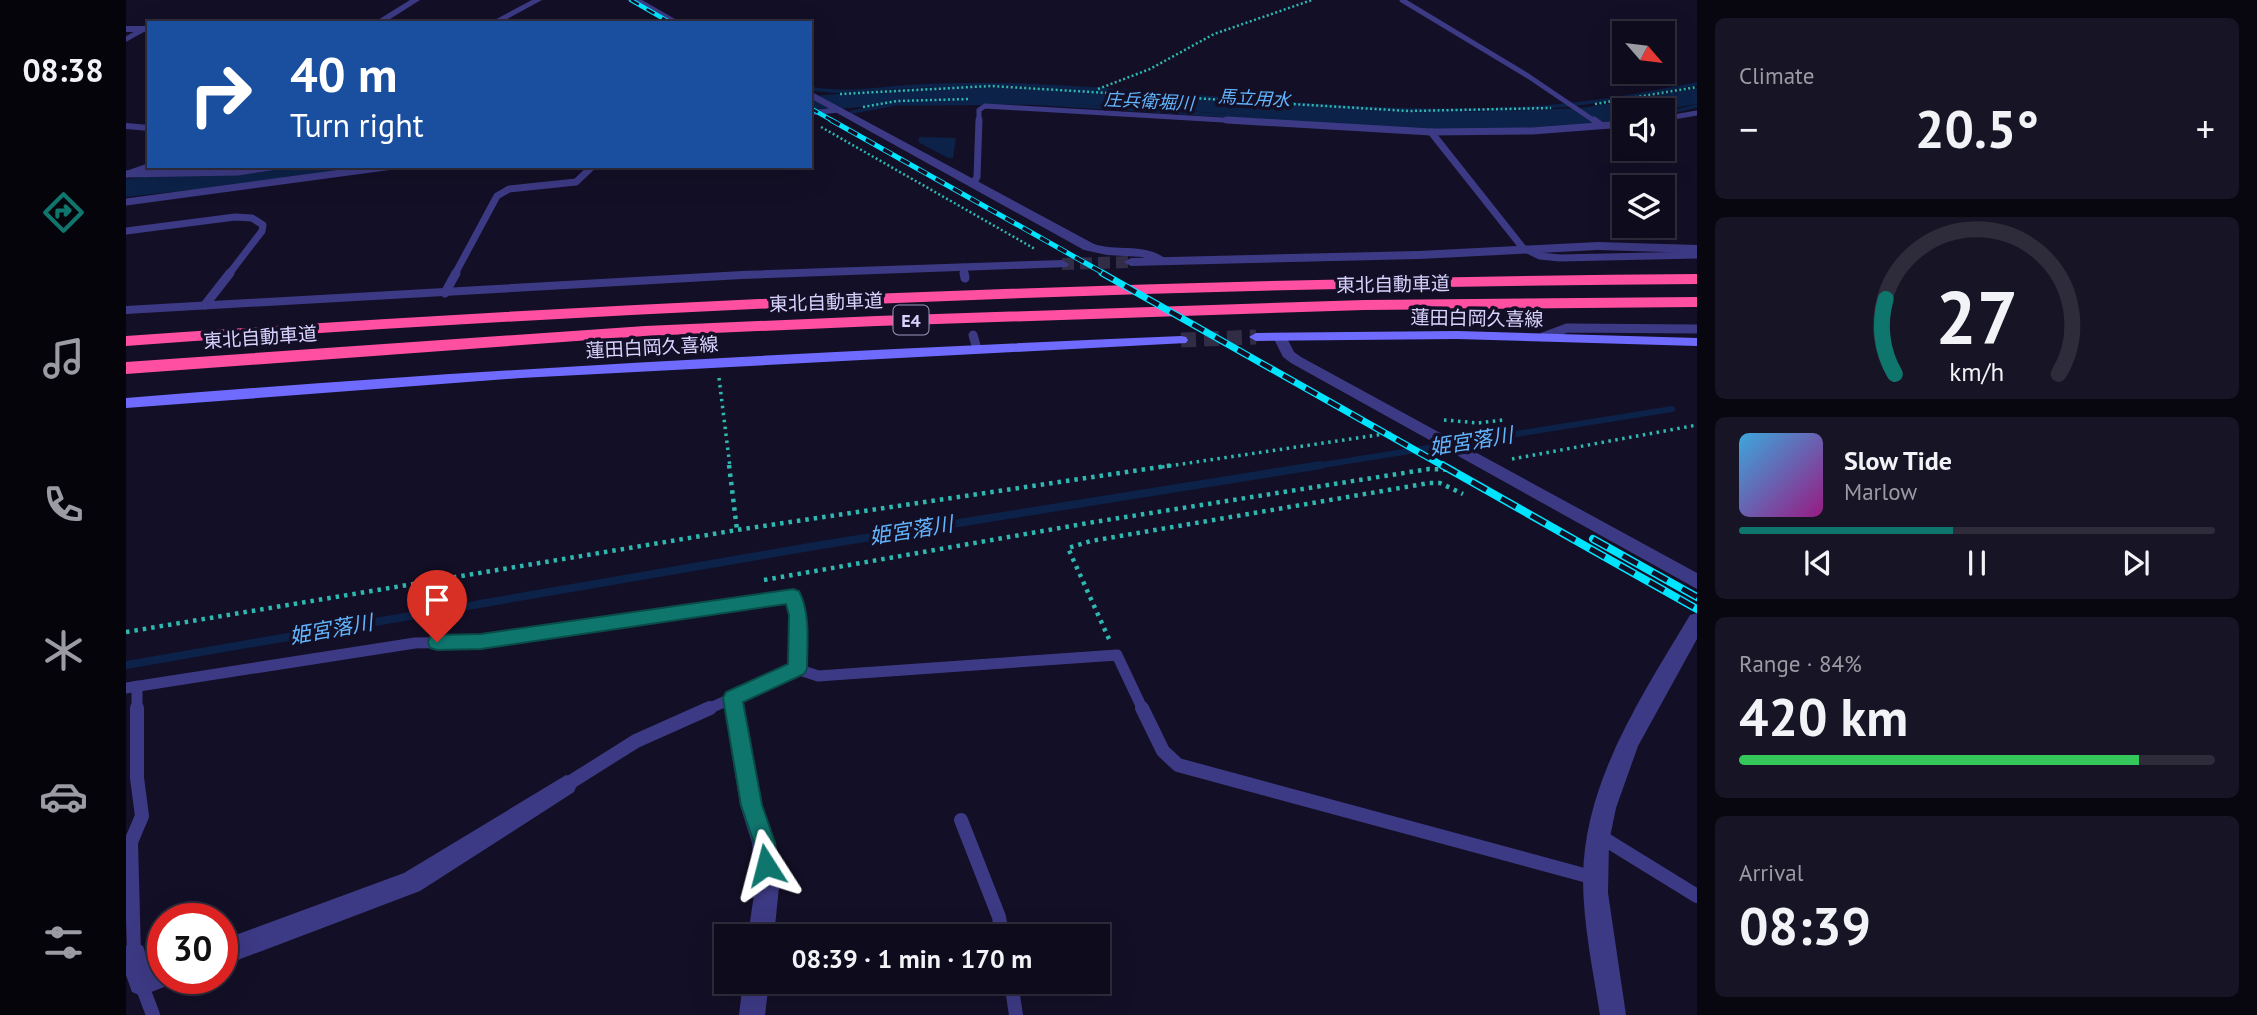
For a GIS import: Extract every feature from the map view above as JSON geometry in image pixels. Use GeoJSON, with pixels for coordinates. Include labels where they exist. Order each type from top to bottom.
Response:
{"type":"FeatureCollection","features":[{"type":"Feature","properties":{"kind":"highway","name":"東北自動車道"},"geometry":{"type":"LineString","coordinates":[[126,341],[430,319],[934,294],[1449,280],[1697,279]]}},
{"type":"Feature","properties":{"kind":"highway","name":"東北自動車道"},"geometry":{"type":"LineString","coordinates":[[126,368],[631,332],[795,324],[1377,305],[1697,302]]}},
{"type":"Feature","properties":{"kind":"main road","name":"蓮田白岡久喜線"},"geometry":{"type":"LineString","coordinates":[[1256,337],[1457,335],[1697,342]]}},
{"type":"Feature","properties":{"kind":"main road","name":"蓮田白岡久喜線"},"geometry":{"type":"LineString","coordinates":[[126,403],[263,391],[718,363],[975,342],[1181,340]]}},
{"type":"Feature","properties":{"kind":"street"},"geometry":{"type":"LineString","coordinates":[[380,21],[416,0]]}},
{"type":"Feature","properties":{"kind":"street"},"geometry":{"type":"LineString","coordinates":[[497,21],[538,0]]}},
{"type":"Feature","properties":{"kind":"street"},"geometry":{"type":"LineString","coordinates":[[636,0],[674,21]]}},
{"type":"Feature","properties":{"kind":"street"},"geometry":{"type":"LineString","coordinates":[[126,29],[146,29]]}},
{"type":"Feature","properties":{"kind":"street"},"geometry":{"type":"LineString","coordinates":[[813,96],[1089,247],[1098,251],[1146,253],[1160,260]]}},
{"type":"Feature","properties":{"kind":"street"},"geometry":{"type":"LineString","coordinates":[[126,126],[147,128]]}},
{"type":"Feature","properties":{"kind":"street"},"geometry":{"type":"LineString","coordinates":[[127,174],[147,167]]}},
{"type":"Feature","properties":{"kind":"street"},"geometry":{"type":"LineString","coordinates":[[1131,262],[1419,255],[1598,246],[1697,249]]}},
{"type":"Feature","properties":{"kind":"street"},"geometry":{"type":"LineString","coordinates":[[126,310],[742,275],[964,273],[1039,264],[1062,264]]}},
{"type":"Feature","properties":{"kind":"street"},"geometry":{"type":"LineString","coordinates":[[1280,337],[1288,354],[1296,360],[1697,582]]}},
{"type":"Feature","properties":{"kind":"street"},"geometry":{"type":"LineString","coordinates":[[1613,1015],[1595,878],[1597,835],[1614,776],[1646,710],[1697,621]]}},
{"type":"Feature","properties":{"kind":"street"},"geometry":{"type":"LineString","coordinates":[[733,698],[751,805],[764,843],[767,887],[762,924]]}},
{"type":"Feature","properties":{"kind":"street"},"geometry":{"type":"LineString","coordinates":[[238,947],[411,882],[566,785]]}},
{"type":"Feature","properties":{"kind":"street"},"geometry":{"type":"LineString","coordinates":[[130,958],[147,974]]}},
{"type":"Feature","properties":{"kind":"street"},"geometry":{"type":"LineString","coordinates":[[752,1015],[755,994]]}},
{"type":"Feature","properties":{"kind":"lane"},"geometry":{"type":"LineString","coordinates":[[1402,0],[1528,76],[1601,125]]}},
{"type":"Feature","properties":{"kind":"lane"},"geometry":{"type":"LineString","coordinates":[[126,39],[146,29]]}},
{"type":"Feature","properties":{"kind":"lane"},"geometry":{"type":"LineString","coordinates":[[973,184],[977,177],[979,110],[985,106],[1431,132],[1532,131],[1612,125]]}},
{"type":"Feature","properties":{"kind":"lane"},"geometry":{"type":"LineString","coordinates":[[812,113],[837,109]]}},
{"type":"Feature","properties":{"kind":"lane"},"geometry":{"type":"LineString","coordinates":[[1675,117],[1697,113]]}},
{"type":"Feature","properties":{"kind":"lane"},"geometry":{"type":"LineString","coordinates":[[1431,132],[1524,248],[1547,258],[1680,257],[1697,254]]}},
{"type":"Feature","properties":{"kind":"lane"},"geometry":{"type":"LineString","coordinates":[[127,174],[238,172],[265,168]]}},
{"type":"Feature","properties":{"kind":"lane"},"geometry":{"type":"LineString","coordinates":[[126,202],[378,168]]}},
{"type":"Feature","properties":{"kind":"lane"},"geometry":{"type":"LineString","coordinates":[[445,293],[497,196],[509,189],[576,182],[591,168]]}},
{"type":"Feature","properties":{"kind":"lane"},"geometry":{"type":"LineString","coordinates":[[126,231],[235,217],[252,218],[262,225],[262,231],[205,305]]}},
{"type":"Feature","properties":{"kind":"lane"},"geometry":{"type":"LineString","coordinates":[[1614,257],[1621,264]]}},
{"type":"Feature","properties":{"kind":"lane"},"geometry":{"type":"LineString","coordinates":[[1674,317],[1685,329]]}},
{"type":"Feature","properties":{"kind":"lane"},"geometry":{"type":"LineString","coordinates":[[1543,338],[1567,328],[1697,329]]}},
{"type":"Feature","properties":{"kind":"lane"},"geometry":{"type":"LineString","coordinates":[[130,958],[131,842],[142,816],[132,781],[131,687],[415,643],[481,642],[793,596],[798,615],[797,669]]}},
{"type":"Feature","properties":{"kind":"lane"},"geometry":{"type":"LineString","coordinates":[[566,785],[636,741],[797,669],[818,676],[1116,655],[1163,751],[1178,765],[1595,878]]}},
{"type":"Feature","properties":{"kind":"lane"},"geometry":{"type":"LineString","coordinates":[[961,820],[1000,924]]}},
{"type":"Feature","properties":{"kind":"lane"},"geometry":{"type":"LineString","coordinates":[[1597,835],[1697,896]]}},
{"type":"Feature","properties":{"kind":"lane"},"geometry":{"type":"LineString","coordinates":[[152,994],[153,1015]]}},
{"type":"Feature","properties":{"kind":"lane"},"geometry":{"type":"LineString","coordinates":[[1013,994],[1016,1015]]}},
{"type":"Feature","properties":{"kind":"path"},"geometry":{"type":"LineString","coordinates":[[1094,91],[1160,64],[1214,34],[1312,0]]}},
{"type":"Feature","properties":{"kind":"path"},"geometry":{"type":"LineString","coordinates":[[813,96],[954,86],[1094,91],[1409,111],[1574,108],[1697,87]]}},
{"type":"Feature","properties":{"kind":"path"},"geometry":{"type":"LineString","coordinates":[[817,125],[1034,248],[1040,253],[1039,264]]}},
{"type":"Feature","properties":{"kind":"path"},"geometry":{"type":"LineString","coordinates":[[718,363],[737,530]]}},
{"type":"Feature","properties":{"kind":"path"},"geometry":{"type":"LineString","coordinates":[[126,632],[737,530],[1405,431],[1422,419],[1478,423],[1503,420]]}},
{"type":"Feature","properties":{"kind":"path"},"geometry":{"type":"LineString","coordinates":[[751,582],[1107,520],[1429,469],[1481,472],[1517,457],[1697,425]]}},
{"type":"Feature","properties":{"kind":"path"},"geometry":{"type":"LineString","coordinates":[[1116,655],[1068,548],[1091,541],[1429,482],[1440,483],[1463,494]]}},
{"type":"Feature","properties":{"kind":"water"},"geometry":{"type":"Polygon","coordinates":[[[919,137],[956,138],[953,158],[918,142],[919,137]]]}},
{"type":"Feature","properties":{"kind":"waterway","name":"馬立用水"},"geometry":{"type":"LineString","coordinates":[[812,88],[846,91],[1016,85],[1337,107],[1465,110],[1571,105],[1697,84]]}},
{"type":"Feature","properties":{"kind":"waterway","name":"庄兵衛堀川"},"geometry":{"type":"LineString","coordinates":[[812,104],[948,93],[1018,94],[1088,96],[1365,116],[1501,120],[1596,114],[1697,96]]}},
{"type":"Feature","properties":{"kind":"waterway"},"geometry":{"type":"LineString","coordinates":[[852,112],[895,104],[1031,103],[1325,122]]}},
{"type":"Feature","properties":{"kind":"waterway"},"geometry":{"type":"LineString","coordinates":[[1675,111],[1697,106]]}},
{"type":"Feature","properties":{"kind":"waterway"},"geometry":{"type":"LineString","coordinates":[[1298,120],[1406,127],[1509,127],[1608,120]]}},
{"type":"Feature","properties":{"kind":"waterway"},"geometry":{"type":"LineString","coordinates":[[1583,122],[1612,120]]}},
{"type":"Feature","properties":{"kind":"waterway","name":"庄兵衛堀川"},"geometry":{"type":"LineString","coordinates":[[126,188],[309,168]]}},
{"type":"Feature","properties":{"kind":"waterway","name":"姫宮落川"},"geometry":{"type":"LineString","coordinates":[[1310,467],[1672,409]]}},
{"type":"Feature","properties":{"kind":"waterway","name":"姫宮落川"},"geometry":{"type":"LineString","coordinates":[[126,665],[821,545],[1321,465]]}},
{"type":"Feature","properties":{"kind":"tunnel"},"geometry":{"type":"LineString","coordinates":[[1062,264],[1131,262]]}},
{"type":"Feature","properties":{"kind":"tunnel"},"geometry":{"type":"LineString","coordinates":[[1181,340],[1256,337]]}},
{"type":"Feature","properties":{"kind":"railway"},"geometry":{"type":"LineString","coordinates":[[631,0],[668,21]]}},
{"type":"Feature","properties":{"kind":"railway"},"geometry":{"type":"LineString","coordinates":[[812,109],[835,122]]}},
{"type":"Feature","properties":{"kind":"railway"},"geometry":{"type":"LineString","coordinates":[[831,120],[1105,274]]}},
{"type":"Feature","properties":{"kind":"railway"},"geometry":{"type":"LineString","coordinates":[[1102,273],[1445,467]]}},
{"type":"Feature","properties":{"kind":"railway"},"geometry":{"type":"LineString","coordinates":[[1442,465],[1697,609]]}},
{"type":"Feature","properties":{"kind":"railway"},"geometry":{"type":"LineString","coordinates":[[1593,539],[1697,597]]}},
{"type":"Feature","properties":{"kind":"route"},"geometry":{"type":"LineString","coordinates":[[437,642],[481,642],[793,596],[798,615],[797,669],[733,698],[751,805],[764,843],[766,865]]}}]}
